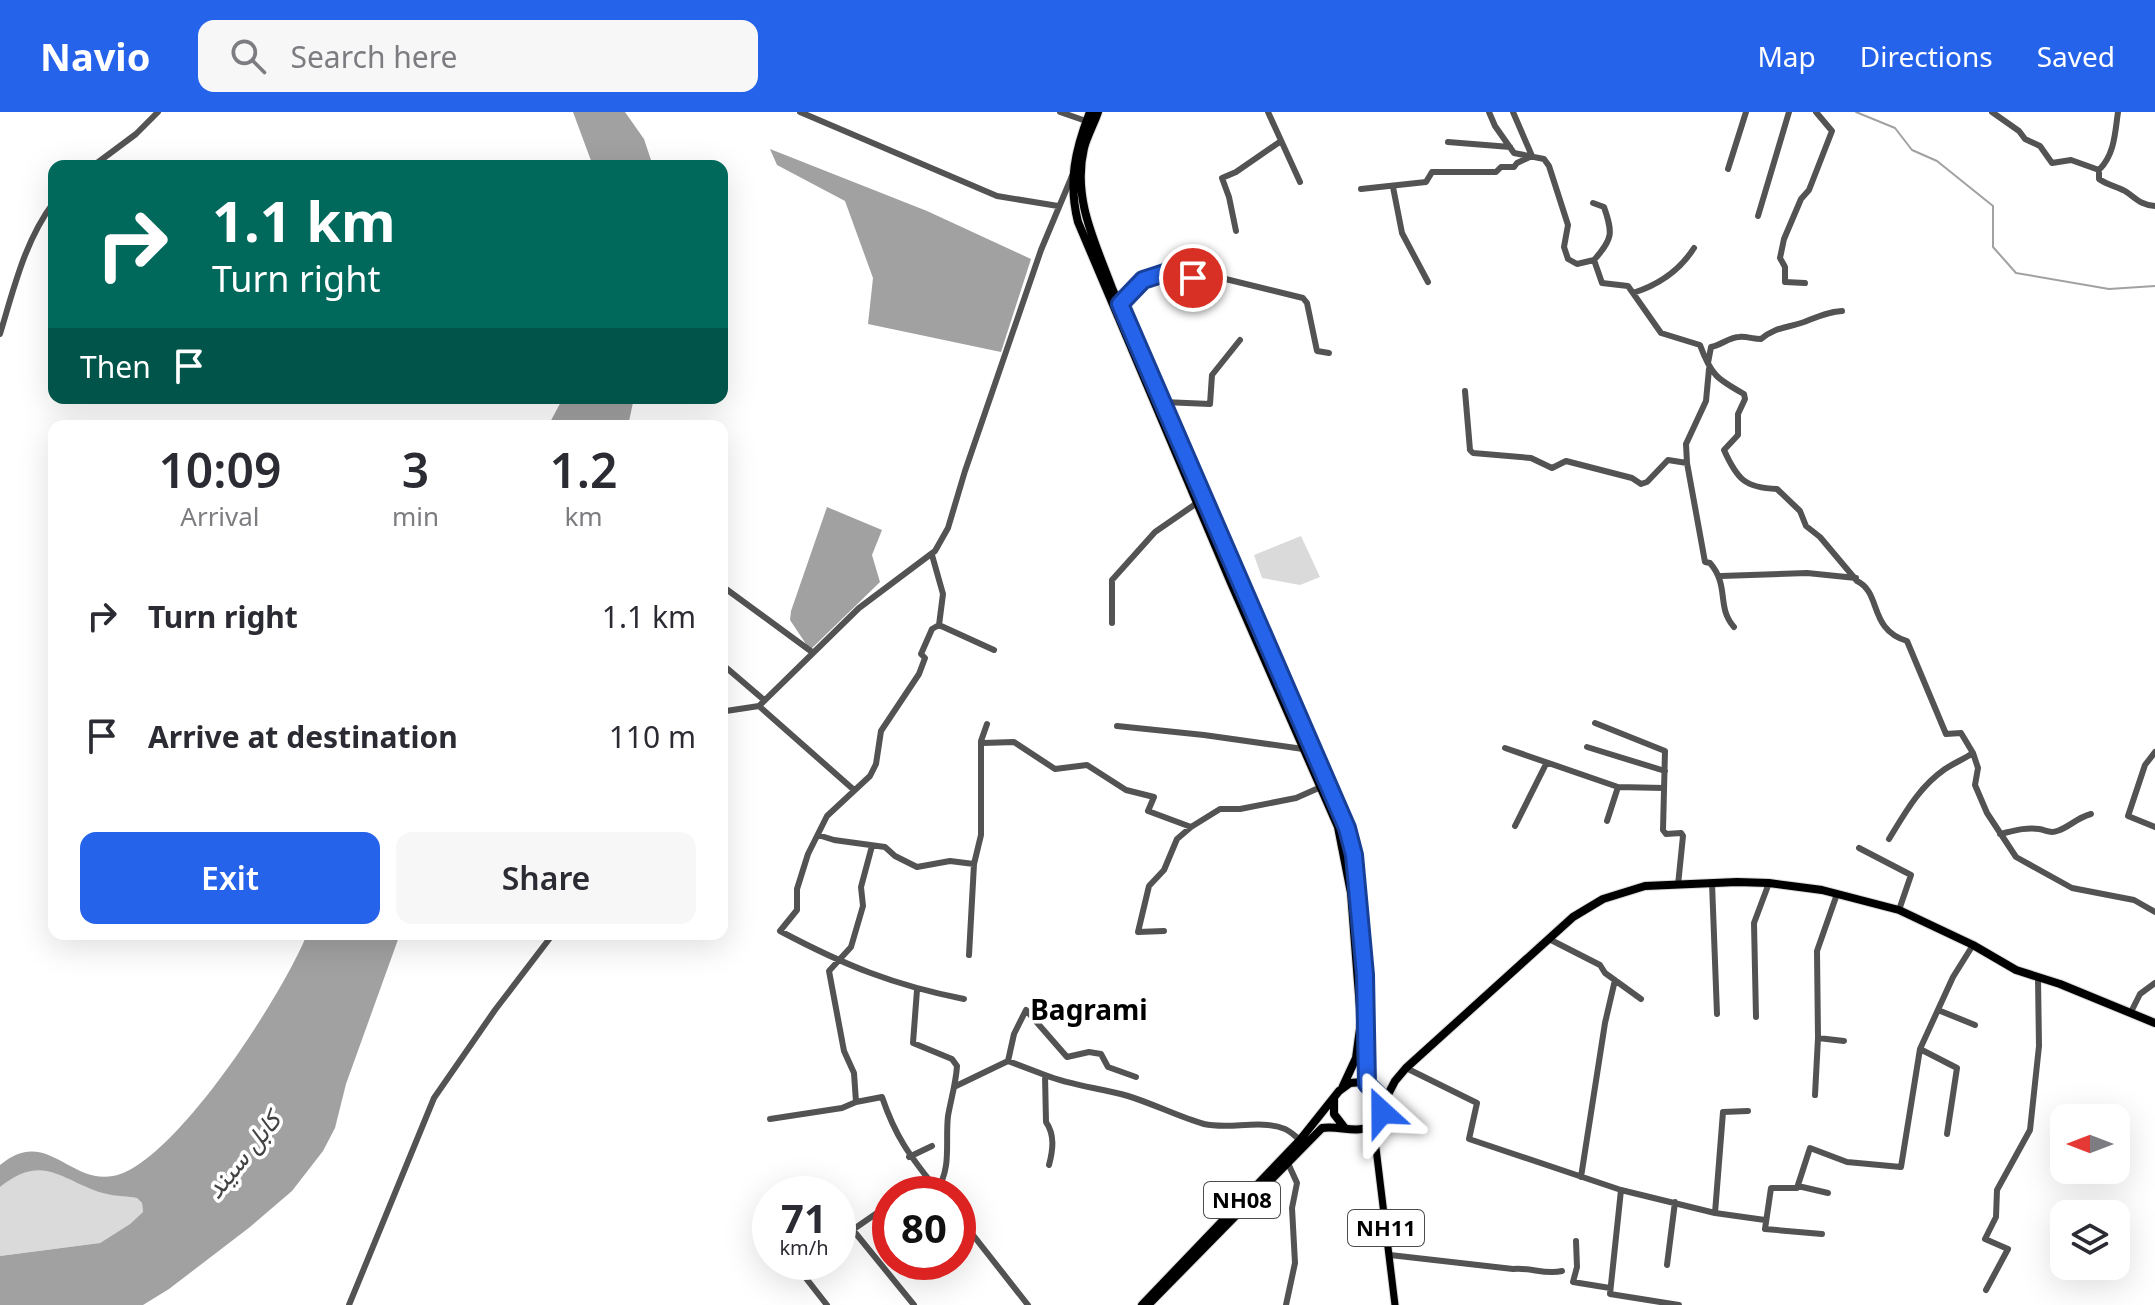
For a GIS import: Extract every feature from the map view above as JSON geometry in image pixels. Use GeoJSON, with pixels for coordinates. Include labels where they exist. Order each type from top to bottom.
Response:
{"type":"FeatureCollection","features":[{"type":"Feature","properties":{"kind":"highway","name":"NH08"},"geometry":{"type":"LineString","coordinates":[[1098,112],[1084,148],[1080,195],[1098,261],[1324,786],[1338,827],[1346,858],[1362,975],[1369,1085],[1381,1098],[1382,1106]]}},
{"type":"Feature","properties":{"kind":"highway","name":"NH08"},"geometry":{"type":"LineString","coordinates":[[1088,116],[1072,175],[1073,204],[1078,222],[1120,304],[1163,402],[1167,423]]}},
{"type":"Feature","properties":{"kind":"highway","name":"NH08"},"geometry":{"type":"LineString","coordinates":[[1235,582],[1303,749],[1324,786]]}},
{"type":"Feature","properties":{"kind":"highway"},"geometry":{"type":"LineString","coordinates":[[1344,1127],[1358,1131],[1370,1127],[1379,1118],[1395,1081],[1406,1068],[1573,917],[1603,899],[1645,886],[1769,883],[1837,894],[1899,910],[1973,945],[2016,970],[2060,984],[2155,1023]]}},
{"type":"Feature","properties":{"kind":"highway","name":"NH08"},"geometry":{"type":"LineString","coordinates":[[1344,1127],[1334,1114],[1334,1098],[1353,1068],[1359,1041],[1362,975]]}},
{"type":"Feature","properties":{"kind":"highway"},"geometry":{"type":"LineString","coordinates":[[1341,1089],[1356,1082],[1369,1085],[1395,1081]]}},
{"type":"Feature","properties":{"kind":"highway","name":"NH08"},"geometry":{"type":"LineString","coordinates":[[1142,1305],[1300,1140],[1341,1089]]}},
{"type":"Feature","properties":{"kind":"highway","name":"NH08"},"geometry":{"type":"LineString","coordinates":[[1148,1305],[1322,1128],[1344,1127]]}},
{"type":"Feature","properties":{"kind":"main road","name":"NH11"},"geometry":{"type":"LineString","coordinates":[[1379,1118],[1376,1151],[1395,1305]]}},
{"type":"Feature","properties":{"kind":"main road"},"geometry":{"type":"LineString","coordinates":[[1358,1131],[1372,1142],[1376,1151]]}},
{"type":"Feature","properties":{"kind":"street"},"geometry":{"type":"LineString","coordinates":[[101,160],[136,134],[158,112]]}},
{"type":"Feature","properties":{"kind":"street"},"geometry":{"type":"LineString","coordinates":[[800,112],[997,196],[1073,204]]}},
{"type":"Feature","properties":{"kind":"street"},"geometry":{"type":"LineString","coordinates":[[1268,112],[1300,182]]}},
{"type":"Feature","properties":{"kind":"street"},"geometry":{"type":"LineString","coordinates":[[1489,112],[1517,155],[1544,159],[1547,163],[1568,225],[1564,254],[1574,263],[1594,260],[1606,247],[1611,234],[1604,207],[1593,203]]}},
{"type":"Feature","properties":{"kind":"street"},"geometry":{"type":"LineString","coordinates":[[1513,112],[1532,156]]}},
{"type":"Feature","properties":{"kind":"street"},"geometry":{"type":"LineString","coordinates":[[1728,169],[1746,112]]}},
{"type":"Feature","properties":{"kind":"street"},"geometry":{"type":"LineString","coordinates":[[1758,216],[1789,112]]}},
{"type":"Feature","properties":{"kind":"street"},"geometry":{"type":"LineString","coordinates":[[1805,283],[1785,282],[1785,267],[1780,258],[1790,225],[1801,199],[1809,190],[1832,131],[1816,112]]}},
{"type":"Feature","properties":{"kind":"street"},"geometry":{"type":"LineString","coordinates":[[1992,112],[2025,139],[2040,146],[2052,163],[2071,160],[2099,170]]}},
{"type":"Feature","properties":{"kind":"street"},"geometry":{"type":"LineString","coordinates":[[2118,112],[2117,132],[2106,163],[2099,170],[2099,179],[2125,191],[2140,204],[2155,206]]}},
{"type":"Feature","properties":{"kind":"street"},"geometry":{"type":"LineString","coordinates":[[1064,113],[1088,116]]}},
{"type":"Feature","properties":{"kind":"street"},"geometry":{"type":"LineString","coordinates":[[1236,231],[1222,178],[1281,141]]}},
{"type":"Feature","properties":{"kind":"street"},"geometry":{"type":"LineString","coordinates":[[1448,142],[1510,147]]}},
{"type":"Feature","properties":{"kind":"street"},"geometry":{"type":"LineString","coordinates":[[1361,189],[1426,182],[1432,172],[1496,172],[1501,167],[1511,168],[1532,156]]}},
{"type":"Feature","properties":{"kind":"street"},"geometry":{"type":"LineString","coordinates":[[728,711],[762,703],[870,599],[932,555],[948,528],[1058,203],[1072,175]]}},
{"type":"Feature","properties":{"kind":"street"},"geometry":{"type":"LineString","coordinates":[[1393,187],[1402,233],[1428,282]]}},
{"type":"Feature","properties":{"kind":"street"},"geometry":{"type":"LineString","coordinates":[[0,334],[21,265],[48,210]]}},
{"type":"Feature","properties":{"kind":"street"},"geometry":{"type":"LineString","coordinates":[[1633,293],[1654,286],[1684,263],[1694,248]]}},
{"type":"Feature","properties":{"kind":"street"},"geometry":{"type":"LineString","coordinates":[[1594,260],[1602,283],[1624,284],[1661,333],[1700,345],[1716,379],[1745,397],[1738,414],[1738,435],[1724,450],[1738,477],[1758,489],[1777,489],[1800,511],[1806,526],[1864,585],[1877,616],[1888,632],[1907,641],[1946,734],[1961,733],[1973,753],[1978,768],[1975,785],[1987,813],[2019,859],[2069,886],[2134,900],[2155,912]]}},
{"type":"Feature","properties":{"kind":"street"},"geometry":{"type":"LineString","coordinates":[[1120,304],[1143,280],[1180,268],[1192,278],[1201,273],[1303,298],[1307,303],[1317,351],[1329,353]]}},
{"type":"Feature","properties":{"kind":"street"},"geometry":{"type":"LineString","coordinates":[[1734,627],[1725,618],[1721,576],[1710,563],[1705,562],[1687,463],[1686,444],[1706,401],[1713,346],[1723,345],[1738,337],[1761,339],[1772,329],[1803,322],[1823,313],[1842,311]]}},
{"type":"Feature","properties":{"kind":"street"},"geometry":{"type":"LineString","coordinates":[[1163,402],[1210,404],[1212,375],[1240,340]]}},
{"type":"Feature","properties":{"kind":"street"},"geometry":{"type":"LineString","coordinates":[[1465,391],[1470,450],[1473,453],[1531,458],[1549,467],[1566,461],[1632,478],[1641,484],[1647,482],[1668,460],[1687,463]]}},
{"type":"Feature","properties":{"kind":"street"},"geometry":{"type":"LineString","coordinates":[[1112,623],[1112,580],[1155,532],[1202,507]]}},
{"type":"Feature","properties":{"kind":"street"},"geometry":{"type":"LineString","coordinates":[[932,555],[943,594],[939,625]]}},
{"type":"Feature","properties":{"kind":"street"},"geometry":{"type":"LineString","coordinates":[[1721,576],[1807,573],[1856,578]]}},
{"type":"Feature","properties":{"kind":"street"},"geometry":{"type":"LineString","coordinates":[[728,590],[812,652]]}},
{"type":"Feature","properties":{"kind":"street"},"geometry":{"type":"LineString","coordinates":[[939,625],[994,650]]}},
{"type":"Feature","properties":{"kind":"street"},"geometry":{"type":"LineString","coordinates":[[939,625],[932,629],[921,654],[925,658],[919,674],[881,731],[876,764],[870,776],[827,816],[808,854],[797,889],[797,910],[780,931],[837,961],[917,990],[964,999]]}},
{"type":"Feature","properties":{"kind":"street"},"geometry":{"type":"LineString","coordinates":[[728,670],[854,790]]}},
{"type":"Feature","properties":{"kind":"street"},"geometry":{"type":"LineString","coordinates":[[1595,723],[1664,750],[1663,830],[1666,834],[1681,833],[1683,836],[1678,885]]}},
{"type":"Feature","properties":{"kind":"street"},"geometry":{"type":"LineString","coordinates":[[969,955],[974,864],[981,835],[981,741],[987,724]]}},
{"type":"Feature","properties":{"kind":"street"},"geometry":{"type":"LineString","coordinates":[[1117,726],[1303,749]]}},
{"type":"Feature","properties":{"kind":"street"},"geometry":{"type":"LineString","coordinates":[[983,743],[1014,742],[1055,769],[1087,765],[1126,790],[1154,797],[1148,811],[1191,827]]}},
{"type":"Feature","properties":{"kind":"street"},"geometry":{"type":"LineString","coordinates":[[1587,747],[1665,771]]}},
{"type":"Feature","properties":{"kind":"street"},"geometry":{"type":"LineString","coordinates":[[1505,748],[1618,787],[1664,788]]}},
{"type":"Feature","properties":{"kind":"street"},"geometry":{"type":"LineString","coordinates":[[2155,752],[2145,765],[2128,816],[2155,827]]}},
{"type":"Feature","properties":{"kind":"street"},"geometry":{"type":"LineString","coordinates":[[1889,839],[1918,792],[1947,767],[1956,765],[1973,753]]}},
{"type":"Feature","properties":{"kind":"street"},"geometry":{"type":"LineString","coordinates":[[1515,826],[1546,764]]}},
{"type":"Feature","properties":{"kind":"street"},"geometry":{"type":"LineString","coordinates":[[1164,931],[1138,932],[1149,886],[1164,870],[1177,839],[1220,809],[1240,809],[1296,798],[1324,786]]}},
{"type":"Feature","properties":{"kind":"street"},"geometry":{"type":"LineString","coordinates":[[1607,821],[1618,787]]}},
{"type":"Feature","properties":{"kind":"street"},"geometry":{"type":"LineString","coordinates":[[2000,834],[2021,829],[2052,833],[2078,817],[2091,814]]}},
{"type":"Feature","properties":{"kind":"street"},"geometry":{"type":"LineString","coordinates":[[818,835],[885,847],[917,867],[950,861],[974,864]]}},
{"type":"Feature","properties":{"kind":"street"},"geometry":{"type":"LineString","coordinates":[[856,1102],[854,1073],[844,1051],[829,971],[851,947],[863,906],[861,887],[872,846]]}},
{"type":"Feature","properties":{"kind":"street"},"geometry":{"type":"LineString","coordinates":[[1859,848],[1911,875],[1912,880],[1899,910]]}},
{"type":"Feature","properties":{"kind":"street"},"geometry":{"type":"LineString","coordinates":[[1712,883],[1717,1014]]}},
{"type":"Feature","properties":{"kind":"street"},"geometry":{"type":"LineString","coordinates":[[1756,1017],[1754,923],[1769,883]]}},
{"type":"Feature","properties":{"kind":"street"},"geometry":{"type":"LineString","coordinates":[[1815,1095],[1817,951],[1837,894]]}},
{"type":"Feature","properties":{"kind":"street"},"geometry":{"type":"LineString","coordinates":[[1549,939],[1600,965],[1641,999]]}},
{"type":"Feature","properties":{"kind":"street"},"geometry":{"type":"LineString","coordinates":[[349,1305],[434,1098],[548,940]]}},
{"type":"Feature","properties":{"kind":"street"},"geometry":{"type":"LineString","coordinates":[[1798,1186],[1810,1148],[1847,1162],[1901,1167],[1920,1049],[1953,977],[1973,945]]}},
{"type":"Feature","properties":{"kind":"street"},"geometry":{"type":"LineString","coordinates":[[1986,1290],[2008,1249],[1985,1239],[1996,1217],[1997,1190],[2030,1130],[2039,1046],[2038,978]]}},
{"type":"Feature","properties":{"kind":"street"},"geometry":{"type":"LineString","coordinates":[[1581,1177],[1605,1023],[1615,980]]}},
{"type":"Feature","properties":{"kind":"street"},"geometry":{"type":"LineString","coordinates":[[2131,1012],[2140,994],[2155,983]]}},
{"type":"Feature","properties":{"kind":"street"},"geometry":{"type":"LineString","coordinates":[[917,990],[911,1040],[956,1062],[956,1086],[948,1116],[945,1176]]}},
{"type":"Feature","properties":{"kind":"street"},"geometry":{"type":"LineString","coordinates":[[1008,1061],[1014,1034],[1026,1010],[1067,1057],[1089,1052],[1101,1054],[1108,1067],[1136,1077]]}},
{"type":"Feature","properties":{"kind":"street"},"geometry":{"type":"LineString","coordinates":[[1938,1010],[1975,1025]]}},
{"type":"Feature","properties":{"kind":"street"},"geometry":{"type":"LineString","coordinates":[[1818,1038],[1844,1041]]}},
{"type":"Feature","properties":{"kind":"street"},"geometry":{"type":"LineString","coordinates":[[1920,1049],[1957,1068],[1947,1134]]}},
{"type":"Feature","properties":{"kind":"street"},"geometry":{"type":"LineString","coordinates":[[956,1086],[1008,1061],[1062,1082],[1112,1091],[1155,1104],[1204,1124],[1231,1127],[1260,1125],[1285,1129],[1300,1140]]}},
{"type":"Feature","properties":{"kind":"street"},"geometry":{"type":"LineString","coordinates":[[1406,1068],[1477,1103],[1469,1139],[1621,1190],[1715,1213],[1765,1220]]}},
{"type":"Feature","properties":{"kind":"street"},"geometry":{"type":"LineString","coordinates":[[1045,1075],[1046,1122],[1053,1148],[1049,1165]]}},
{"type":"Feature","properties":{"kind":"street"},"geometry":{"type":"LineString","coordinates":[[770,1119],[842,1108],[882,1097],[909,1157],[926,1176]]}},
{"type":"Feature","properties":{"kind":"street"},"geometry":{"type":"LineString","coordinates":[[1715,1213],[1723,1112],[1748,1111]]}},
{"type":"Feature","properties":{"kind":"street"},"geometry":{"type":"LineString","coordinates":[[909,1157],[932,1146]]}},
{"type":"Feature","properties":{"kind":"street"},"geometry":{"type":"LineString","coordinates":[[1286,1305],[1295,1263],[1292,1208],[1297,1183],[1287,1161]]}},
{"type":"Feature","properties":{"kind":"street"},"geometry":{"type":"LineString","coordinates":[[1822,1234],[1766,1230],[1765,1220],[1772,1187],[1798,1186],[1828,1193]]}},
{"type":"Feature","properties":{"kind":"street"},"geometry":{"type":"LineString","coordinates":[[1621,1190],[1610,1294],[1679,1305]]}},
{"type":"Feature","properties":{"kind":"street"},"geometry":{"type":"LineString","coordinates":[[1667,1265],[1675,1202]]}},
{"type":"Feature","properties":{"kind":"street"},"geometry":{"type":"LineString","coordinates":[[856,1234],[914,1305]]}},
{"type":"Feature","properties":{"kind":"street"},"geometry":{"type":"LineString","coordinates":[[976,1239],[1028,1305]]}},
{"type":"Feature","properties":{"kind":"street"},"geometry":{"type":"LineString","coordinates":[[1576,1241],[1577,1267],[1573,1282],[1610,1288]]}},
{"type":"Feature","properties":{"kind":"street"},"geometry":{"type":"LineString","coordinates":[[1390,1255],[1552,1273],[1562,1271]]}},
{"type":"Feature","properties":{"kind":"street"},"geometry":{"type":"LineString","coordinates":[[807,1280],[827,1305]]}},
{"type":"Feature","properties":{"kind":"shaded area"},"geometry":{"type":"Polygon","coordinates":[[[1301,536],[1320,577],[1300,585],[1262,578],[1254,555],[1301,536]]]}},
{"type":"Feature","properties":{"kind":"shaded area"},"geometry":{"type":"Polygon","coordinates":[[[30,1169],[49,1170],[103,1193],[137,1198],[142,1203],[143,1212],[100,1243],[0,1256],[0,1187],[15,1175],[30,1169]]]}},
{"type":"Feature","properties":{"kind":"water"},"geometry":{"type":"Polygon","coordinates":[[[573,112],[625,112],[644,139],[651,160],[591,160],[573,112]]]}},
{"type":"Feature","properties":{"kind":"water"},"geometry":{"type":"Polygon","coordinates":[[[770,149],[927,211],[1031,259],[1001,352],[868,324],[873,278],[845,201],[777,165],[770,149]]]}},
{"type":"Feature","properties":{"kind":"water"},"geometry":{"type":"Polygon","coordinates":[[[560,404],[633,404],[629,420],[551,420],[560,404]]]}},
{"type":"Feature","properties":{"kind":"water"},"geometry":{"type":"Polygon","coordinates":[[[827,507],[882,530],[872,555],[880,582],[810,650],[790,620],[791,611],[827,507]]]}},
{"type":"Feature","properties":{"kind":"water","name":"کابل سيند"},"geometry":{"type":"Polygon","coordinates":[[[304,940],[398,940],[346,1084],[335,1128],[323,1151],[292,1191],[169,1289],[143,1305],[0,1305],[0,1256],[100,1243],[143,1212],[142,1203],[137,1198],[99,1192],[60,1175],[39,1170],[14,1177],[0,1187],[0,1165],[16,1155],[31,1151],[44,1153],[97,1176],[113,1176],[138,1165],[166,1142],[225,1072],[304,940]]]}},
{"type":"Feature","properties":{"kind":"waterway"},"geometry":{"type":"LineString","coordinates":[[1856,112],[1895,128],[1912,150],[1937,161],[1993,206],[1993,247],[2016,273],[2109,289],[2155,286]]}},
{"type":"Feature","properties":{"kind":"district","name":"Bagrami"},"geometry":{"type":"Point","coordinates":[1089,1010]}},
{"type":"Feature","properties":{"kind":"route"},"geometry":{"type":"LineString","coordinates":[[1193,278],[1180,268],[1143,280],[1120,304],[1347,828],[1354,855],[1365,975],[1367,1084],[1381,1098],[1382,1112]]}}]}
